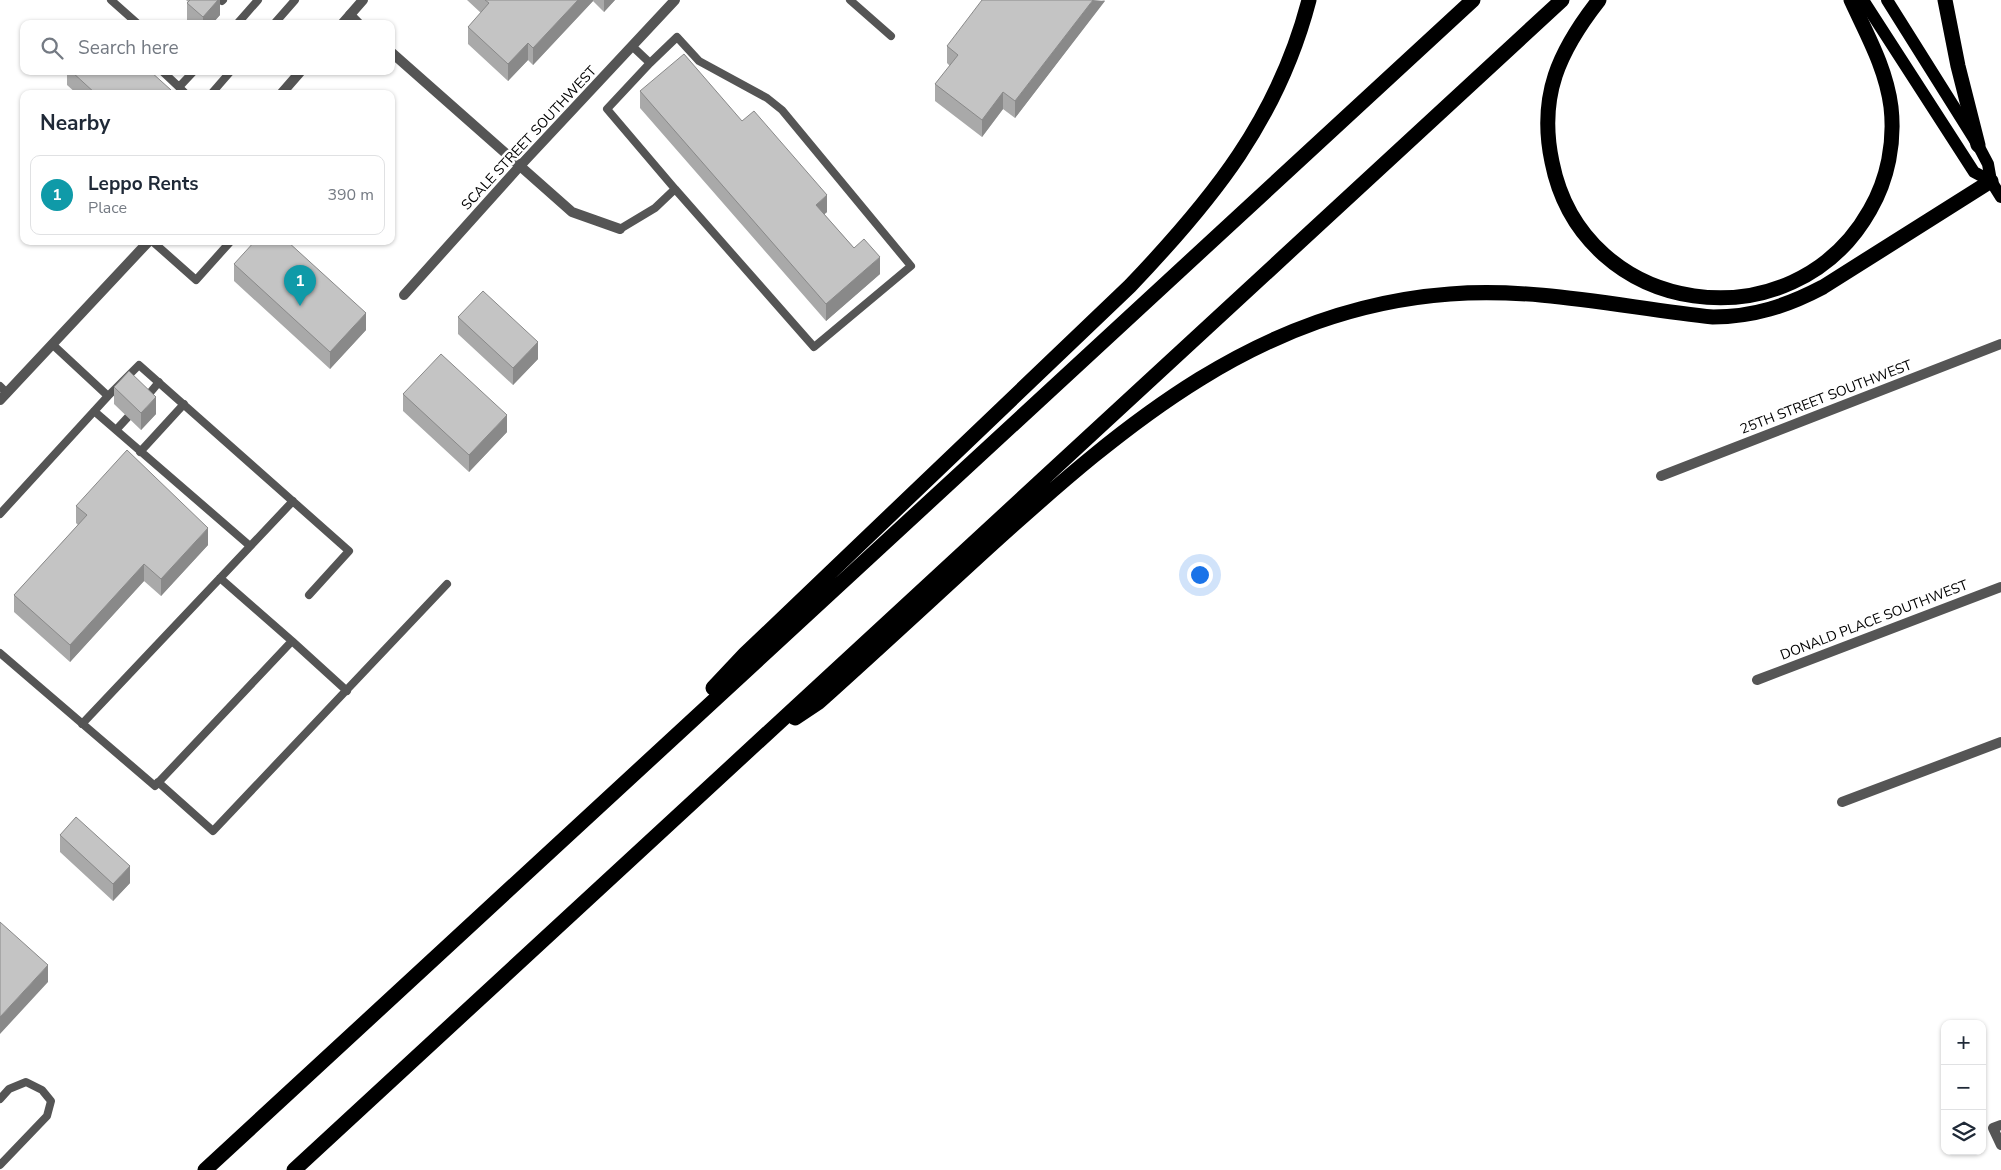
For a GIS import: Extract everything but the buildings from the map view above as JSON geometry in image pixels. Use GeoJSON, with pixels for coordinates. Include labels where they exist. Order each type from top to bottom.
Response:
{"type":"FeatureCollection","features":[{"type":"Feature","properties":{"kind":"highway"},"geometry":{"type":"LineString","coordinates":[[634,773],[745,654],[1086,329],[1130,286],[1188,223],[1234,164],[1261,120],[1293,51],[1309,0]]}},
{"type":"Feature","properties":{"kind":"highway"},"geometry":{"type":"LineString","coordinates":[[205,1170],[1473,0]]}},
{"type":"Feature","properties":{"kind":"highway"},"geometry":{"type":"LineString","coordinates":[[294,1170],[1562,0]]}},
{"type":"Feature","properties":{"kind":"highway"},"geometry":{"type":"LineString","coordinates":[[1599,0],[1579,25],[1566,48],[1556,73],[1550,97],[1547,123],[1549,149],[1561,195],[1572,216],[1591,241],[1613,262],[1635,276],[1679,294],[1702,298],[1726,299],[1773,291],[1815,270],[1834,256],[1850,239],[1876,199],[1885,177],[1890,154],[1891,106],[1879,58],[1851,0]]}},
{"type":"Feature","properties":{"kind":"highway"},"geometry":{"type":"LineString","coordinates":[[1945,0],[1958,66],[1978,145]]}},
{"type":"Feature","properties":{"kind":"highway"},"geometry":{"type":"LineString","coordinates":[[760,740],[819,702],[1051,491],[1105,445],[1190,384],[1267,342],[1304,326],[1356,309],[1395,300],[1477,292],[1523,293],[1713,316],[1756,314],[1801,299],[1823,287],[1991,181]]}},
{"type":"Feature","properties":{"kind":"main road"},"geometry":{"type":"LineString","coordinates":[[1863,0],[1974,172],[1991,181]]}},
{"type":"Feature","properties":{"kind":"main road"},"geometry":{"type":"LineString","coordinates":[[1887,0],[1978,145],[1988,164],[1991,181],[2001,197]]}},
{"type":"Feature","properties":{"kind":"street"},"geometry":{"type":"LineString","coordinates":[[346,20],[362,0]]}},
{"type":"Feature","properties":{"kind":"street","name":"SCALE STREET SOUTHWEST"},"geometry":{"type":"LineString","coordinates":[[404,295],[519,167],[674,0]]}},
{"type":"Feature","properties":{"kind":"street"},"geometry":{"type":"LineString","coordinates":[[350,15],[355,20]]}},
{"type":"Feature","properties":{"kind":"street"},"geometry":{"type":"LineString","coordinates":[[395,56],[572,212],[620,229]]}},
{"type":"Feature","properties":{"kind":"street"},"geometry":{"type":"LineString","coordinates":[[284,90],[297,75]]}},
{"type":"Feature","properties":{"kind":"street"},"geometry":{"type":"LineString","coordinates":[[2,393],[52,344],[146,245]]}},
{"type":"Feature","properties":{"kind":"street","name":"25TH STREET SOUTHWEST"},"geometry":{"type":"LineString","coordinates":[[1661,476],[2001,344]]}},
{"type":"Feature","properties":{"kind":"street","name":"DONALD PLACE SOUTHWEST"},"geometry":{"type":"LineString","coordinates":[[1757,680],[2001,587]]}},
{"type":"Feature","properties":{"kind":"street"},"geometry":{"type":"LineString","coordinates":[[1842,802],[2001,742]]}},
{"type":"Feature","properties":{"kind":"street"},"geometry":{"type":"LineString","coordinates":[[1997,1127],[2001,1145]]}},
{"type":"Feature","properties":{"kind":"lane"},"geometry":{"type":"LineString","coordinates":[[111,0],[134,20]]}},
{"type":"Feature","properties":{"kind":"lane"},"geometry":{"type":"LineString","coordinates":[[240,20],[258,0]]}},
{"type":"Feature","properties":{"kind":"lane"},"geometry":{"type":"LineString","coordinates":[[278,20],[295,0]]}},
{"type":"Feature","properties":{"kind":"lane"},"geometry":{"type":"LineString","coordinates":[[850,0],[891,36]]}},
{"type":"Feature","properties":{"kind":"lane"},"geometry":{"type":"LineString","coordinates":[[677,37],[699,61],[767,98],[782,110],[911,266],[814,348],[675,189],[607,109],[677,37]]}},
{"type":"Feature","properties":{"kind":"lane"},"geometry":{"type":"LineString","coordinates":[[632,46],[650,63]]}},
{"type":"Feature","properties":{"kind":"lane"},"geometry":{"type":"LineString","coordinates":[[166,75],[182,90]]}},
{"type":"Feature","properties":{"kind":"lane"},"geometry":{"type":"LineString","coordinates":[[179,87],[190,75]]}},
{"type":"Feature","properties":{"kind":"lane"},"geometry":{"type":"LineString","coordinates":[[214,90],[228,75]]}},
{"type":"Feature","properties":{"kind":"lane"},"geometry":{"type":"LineString","coordinates":[[620,229],[655,208],[675,189]]}},
{"type":"Feature","properties":{"kind":"lane"},"geometry":{"type":"LineString","coordinates":[[155,245],[196,280],[227,245]]}},
{"type":"Feature","properties":{"kind":"lane"},"geometry":{"type":"LineString","coordinates":[[52,344],[108,396]]}},
{"type":"Feature","properties":{"kind":"lane"},"geometry":{"type":"LineString","coordinates":[[0,514],[94,411],[139,365],[350,551],[309,596]]}},
{"type":"Feature","properties":{"kind":"lane"},"geometry":{"type":"LineString","coordinates":[[142,401],[159,382]]}},
{"type":"Feature","properties":{"kind":"lane"},"geometry":{"type":"LineString","coordinates":[[140,452],[184,404]]}},
{"type":"Feature","properties":{"kind":"lane"},"geometry":{"type":"LineString","coordinates":[[94,411],[250,546]]}},
{"type":"Feature","properties":{"kind":"lane"},"geometry":{"type":"LineString","coordinates":[[116,430],[128,417]]}},
{"type":"Feature","properties":{"kind":"lane"},"geometry":{"type":"LineString","coordinates":[[82,724],[293,501]]}},
{"type":"Feature","properties":{"kind":"lane"},"geometry":{"type":"LineString","coordinates":[[220,578],[347,691]]}},
{"type":"Feature","properties":{"kind":"lane"},"geometry":{"type":"LineString","coordinates":[[158,782],[214,831],[447,584]]}},
{"type":"Feature","properties":{"kind":"lane"},"geometry":{"type":"LineString","coordinates":[[0,653],[155,786],[292,642]]}},
{"type":"Feature","properties":{"kind":"lane"},"geometry":{"type":"LineString","coordinates":[[0,1099],[10,1090],[26,1082],[42,1090],[51,1101],[47,1116],[0,1165]]}},
{"type":"Feature","properties":{"kind":"place","name":"Leppo Rents"},"geometry":{"type":"Point","coordinates":[300,306]}}]}
